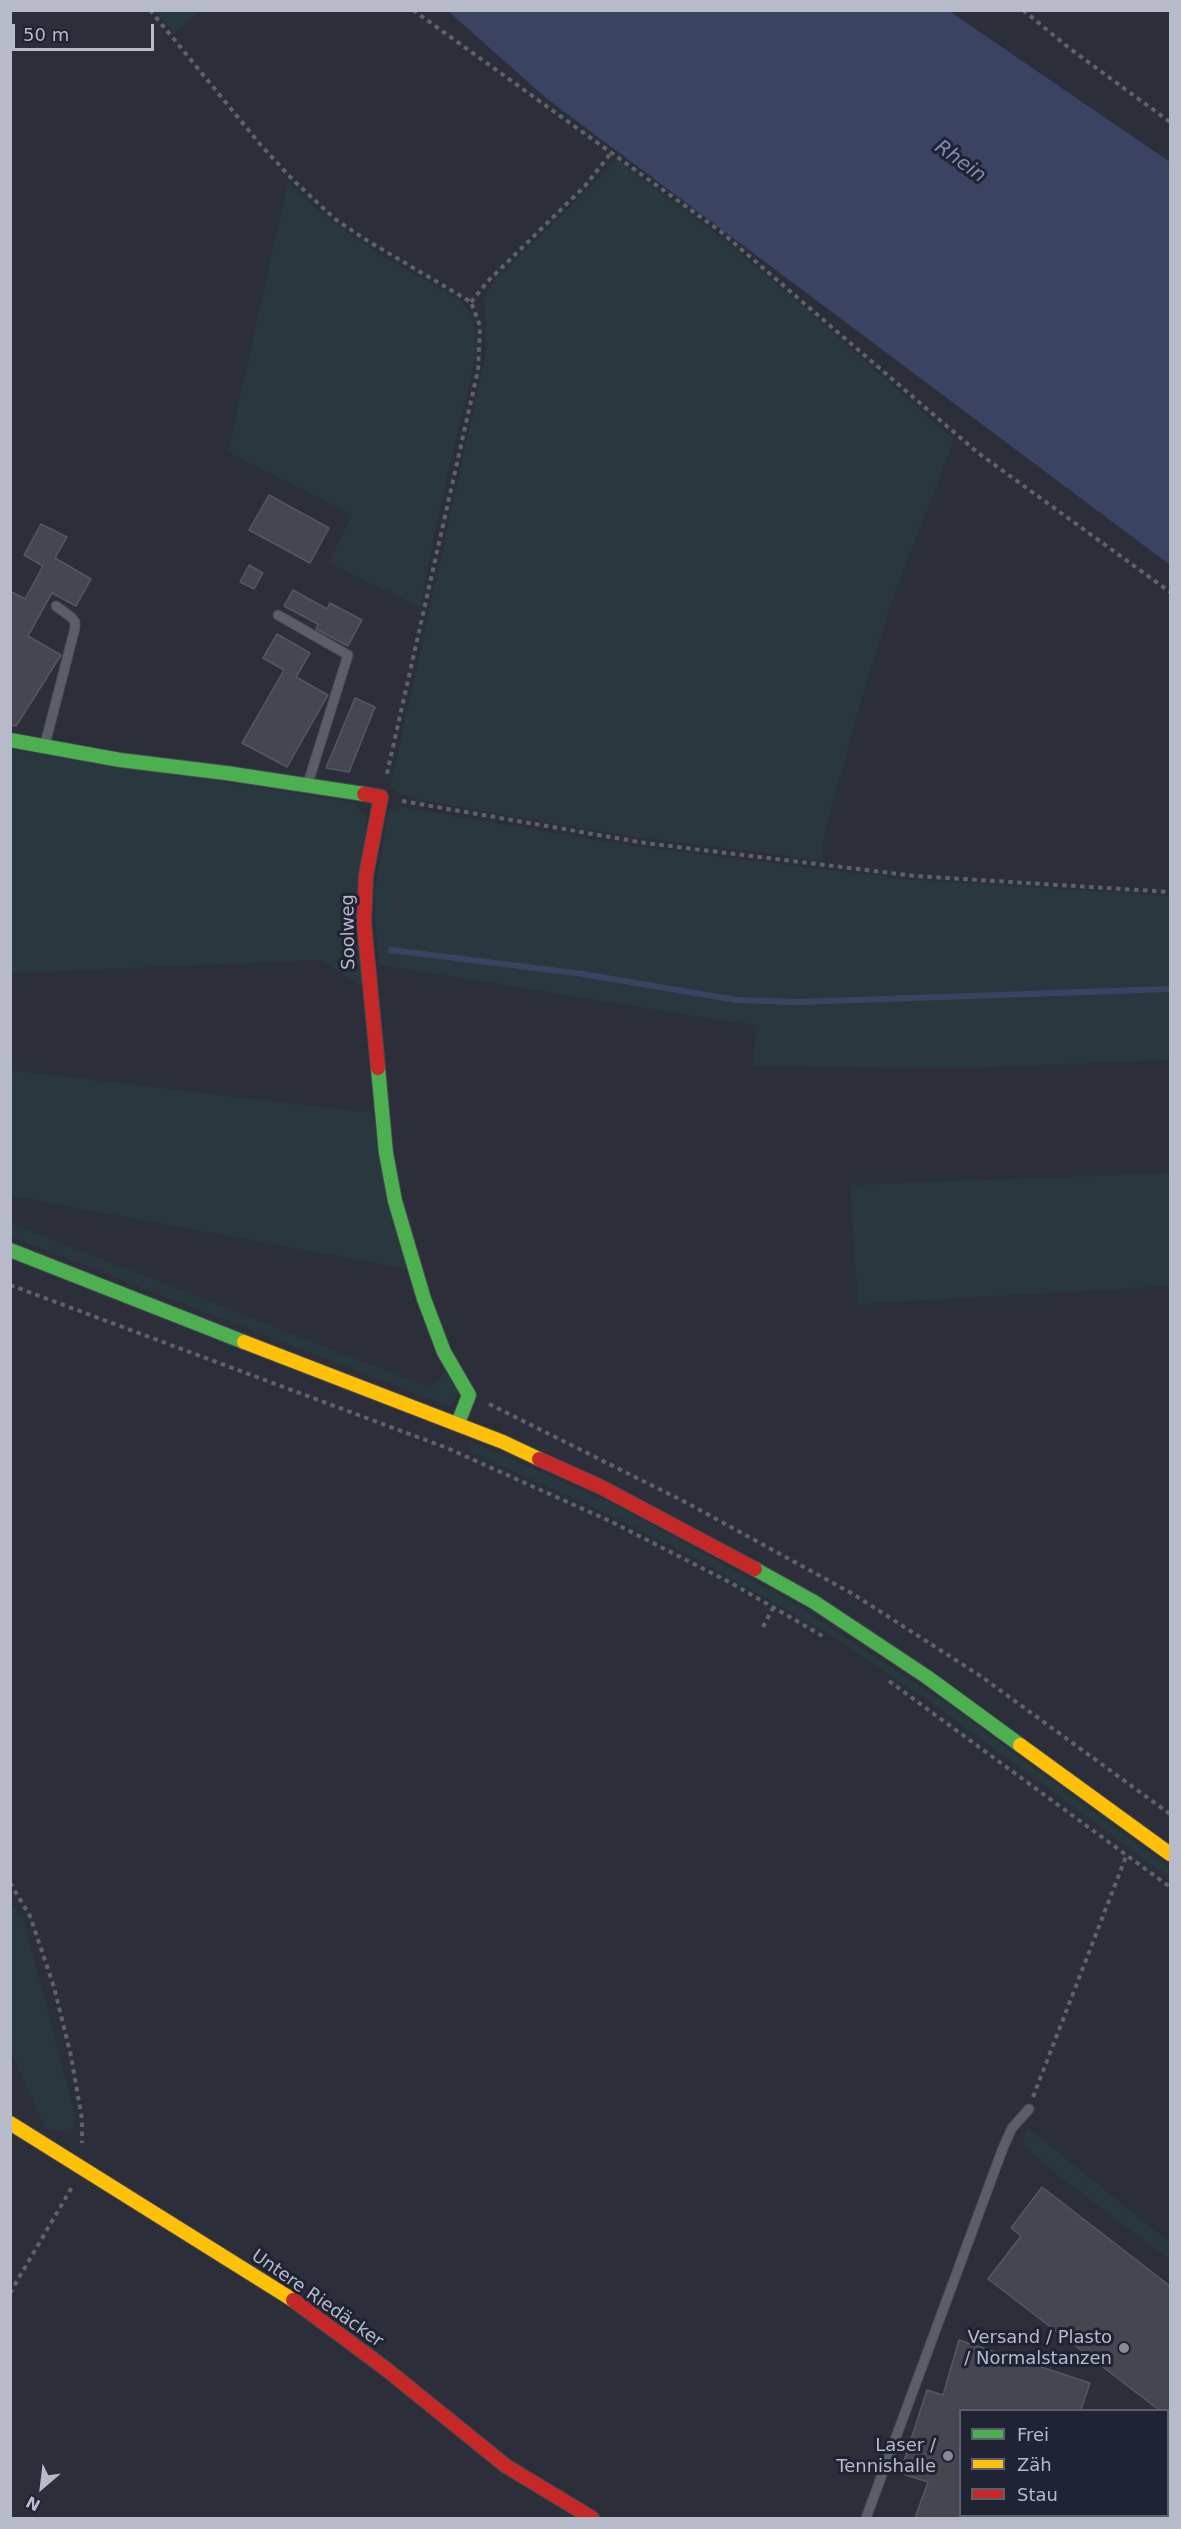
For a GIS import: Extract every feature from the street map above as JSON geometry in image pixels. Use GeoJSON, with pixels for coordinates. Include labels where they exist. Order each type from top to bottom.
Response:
{"type":"FeatureCollection","features":[{"type":"Feature","properties":{"kind":"street"},"geometry":{"type":"LineString","coordinates":[[10,740],[120,760],[381,797]]}},
{"type":"Feature","properties":{"kind":"street","name":"Soolweg"},"geometry":{"type":"LineString","coordinates":[[381,797],[366,875],[363,923],[386,1153],[395,1201],[424,1299],[444,1352],[469,1395],[458,1423]]}},
{"type":"Feature","properties":{"kind":"street"},"geometry":{"type":"LineString","coordinates":[[10,1250],[458,1423],[601,1487],[697,1536],[814,1602],[927,1677],[1170,1854]]}},
{"type":"Feature","properties":{"kind":"street","name":"Untere Riedäcker"},"geometry":{"type":"LineString","coordinates":[[10,2123],[302,2306],[506,2466],[592,2518]]}},
{"type":"Feature","properties":{"kind":"lane"},"geometry":{"type":"LineString","coordinates":[[45,746],[75,628],[75,622],[71,617],[56,606]]}},
{"type":"Feature","properties":{"kind":"lane"},"geometry":{"type":"LineString","coordinates":[[278,615],[348,655],[308,785]]}},
{"type":"Feature","properties":{"kind":"lane"},"geometry":{"type":"LineString","coordinates":[[866,2518],[1003,2148],[1012,2128],[1029,2109]]}},
{"type":"Feature","properties":{"kind":"path"},"geometry":{"type":"LineString","coordinates":[[150,10],[259,143],[335,219],[471,302],[480,326],[481,346],[478,370],[381,797],[645,843],[880,872],[1170,892]]}},
{"type":"Feature","properties":{"kind":"path"},"geometry":{"type":"LineString","coordinates":[[413,10],[434,28],[720,231],[977,452],[1170,592]]}},
{"type":"Feature","properties":{"kind":"path"},"geometry":{"type":"LineString","coordinates":[[1023,10],[1069,48],[1170,122]]}},
{"type":"Feature","properties":{"kind":"path"},"geometry":{"type":"LineString","coordinates":[[471,302],[488,281],[585,186],[611,153]]}},
{"type":"Feature","properties":{"kind":"path"},"geometry":{"type":"LineString","coordinates":[[10,1284],[447,1448],[612,1522],[733,1584],[832,1642]]}},
{"type":"Feature","properties":{"kind":"path"},"geometry":{"type":"LineString","coordinates":[[764,1627],[773,1608]]}},
{"type":"Feature","properties":{"kind":"path"},"geometry":{"type":"LineString","coordinates":[[889,1680],[1170,1887]]}},
{"type":"Feature","properties":{"kind":"path"},"geometry":{"type":"LineString","coordinates":[[1029,2109],[1126,1854]]}},
{"type":"Feature","properties":{"kind":"path"},"geometry":{"type":"LineString","coordinates":[[10,1883],[30,1916],[57,1999],[71,2056],[81,2112],[82,2168],[47,2233],[10,2293]]}},
{"type":"Feature","properties":{"kind":"shaded area"},"geometry":{"type":"Polygon","coordinates":[[[155,11],[200,11],[174,34],[155,11]]]}},
{"type":"Feature","properties":{"kind":"shaded area"},"geometry":{"type":"Polygon","coordinates":[[[617,160],[713,231],[790,295],[954,440],[892,600],[860,704],[828,820],[820,860],[642,838],[516,817],[416,799],[393,790],[391,784],[487,349],[484,299],[494,281],[617,160]]]}},
{"type":"Feature","properties":{"kind":"shaded area"},"geometry":{"type":"Polygon","coordinates":[[[288,182],[317,210],[378,254],[457,298],[470,312],[473,320],[477,350],[439,511],[420,607],[329,563],[352,515],[228,452],[288,182]]]}},
{"type":"Feature","properties":{"kind":"shaded area"},"geometry":{"type":"Polygon","coordinates":[[[10,749],[353,802],[366,818],[361,986],[321,960],[11,973],[10,749]]]}},
{"type":"Feature","properties":{"kind":"shaded area"},"geometry":{"type":"Polygon","coordinates":[[[402,807],[619,844],[777,864],[907,879],[1170,896],[1170,1060],[965,1068],[752,1066],[757,1026],[380,965],[375,923],[375,890],[388,811],[402,807]]]}},
{"type":"Feature","properties":{"kind":"shaded area"},"geometry":{"type":"Polygon","coordinates":[[[10,1070],[362,1112],[371,1110],[408,1269],[11,1196],[10,1070]]]}},
{"type":"Feature","properties":{"kind":"shaded area"},"geometry":{"type":"Polygon","coordinates":[[[1170,1173],[1170,1286],[858,1304],[850,1185],[1170,1173]]]}},
{"type":"Feature","properties":{"kind":"shaded area"},"geometry":{"type":"Polygon","coordinates":[[[10,1223],[430,1388],[445,1372],[459,1391],[451,1407],[11,1237],[10,1223]]]}},
{"type":"Feature","properties":{"kind":"shaded area"},"geometry":{"type":"Polygon","coordinates":[[[470,1441],[619,1507],[790,1601],[947,1704],[1170,1868],[1170,1878],[935,1705],[831,1635],[695,1558],[615,1517],[472,1452],[468,1446],[470,1441]]]}},
{"type":"Feature","properties":{"kind":"shaded area"},"geometry":{"type":"Polygon","coordinates":[[[10,1903],[23,1918],[74,2110],[73,2128],[67,2132],[45,2128],[11,2051],[10,1903]]]}},
{"type":"Feature","properties":{"kind":"shaded area"},"geometry":{"type":"Polygon","coordinates":[[[1027,2127],[1170,2243],[1170,2260],[1055,2173],[1022,2144],[1027,2127]]]}},
{"type":"Feature","properties":{"kind":"water","name":"Rhein"},"geometry":{"type":"Polygon","coordinates":[[[448,11],[949,11],[1170,162],[1170,565],[546,98],[448,11]]]}},
{"type":"Feature","properties":{"kind":"building"},"geometry":{"type":"Polygon","coordinates":[[[269,495],[329,528],[310,563],[249,530],[269,495]]]}},
{"type":"Feature","properties":{"kind":"building"},"geometry":{"type":"Polygon","coordinates":[[[41,524],[67,537],[55,558],[91,579],[76,606],[52,593],[28,636],[61,655],[16,726],[10,725],[10,591],[25,599],[43,566],[24,555],[41,524]]]}},
{"type":"Feature","properties":{"kind":"building"},"geometry":{"type":"Polygon","coordinates":[[[249,565],[263,573],[254,589],[240,582],[249,565]]]}},
{"type":"Feature","properties":{"kind":"building"},"geometry":{"type":"Polygon","coordinates":[[[293,590],[327,609],[330,603],[362,620],[348,646],[316,629],[318,624],[284,606],[293,590]]]}},
{"type":"Feature","properties":{"kind":"building"},"geometry":{"type":"Polygon","coordinates":[[[277,634],[310,653],[296,677],[328,695],[287,767],[242,743],[284,670],[263,658],[277,634]]]}},
{"type":"Feature","properties":{"kind":"building"},"geometry":{"type":"Polygon","coordinates":[[[355,698],[375,707],[349,772],[326,768],[355,698]]]}},
{"type":"Feature","properties":{"kind":"building","name":"Versand / Plasto / Normalstanzen"},"geometry":{"type":"Polygon","coordinates":[[[1042,2187],[1170,2286],[1170,2420],[1169,2409],[1158,2409],[988,2279],[1021,2236],[1011,2228],[1042,2187]]]}},
{"type":"Feature","properties":{"kind":"building"},"geometry":{"type":"Polygon","coordinates":[[[959,2340],[1090,2383],[1081,2409],[959,2409],[960,2518],[915,2518],[928,2482],[900,2473],[927,2390],[943,2395],[959,2340]]]}},
{"type":"Feature","properties":{"kind":"waterway"},"geometry":{"type":"LineString","coordinates":[[391,950],[583,974],[736,1000],[798,1002],[1170,989]]}},
{"type":"Feature","properties":{"kind":"traffic: fast"},"geometry":{"type":"LineString","coordinates":[[10,740],[120,760],[364,794]]}},
{"type":"Feature","properties":{"kind":"traffic: fast"},"geometry":{"type":"LineString","coordinates":[[378,1068],[386,1153],[395,1201],[424,1299],[444,1352],[469,1395],[458,1423]]}},
{"type":"Feature","properties":{"kind":"traffic: fast"},"geometry":{"type":"LineString","coordinates":[[10,1250],[244,1342]]}},
{"type":"Feature","properties":{"kind":"traffic: fast"},"geometry":{"type":"LineString","coordinates":[[755,1569],[814,1602],[927,1677],[1020,1745]]}},
{"type":"Feature","properties":{"kind":"traffic: slow"},"geometry":{"type":"LineString","coordinates":[[244,1342],[503,1442],[539,1459]]}},
{"type":"Feature","properties":{"kind":"traffic: slow"},"geometry":{"type":"LineString","coordinates":[[1020,1745],[1170,1854]]}},
{"type":"Feature","properties":{"kind":"traffic: slow"},"geometry":{"type":"LineString","coordinates":[[10,2123],[293,2300]]}},
{"type":"Feature","properties":{"kind":"traffic: jam"},"geometry":{"type":"LineString","coordinates":[[364,794],[381,797],[366,875],[364,923],[378,1068]]}},
{"type":"Feature","properties":{"kind":"traffic: jam"},"geometry":{"type":"LineString","coordinates":[[539,1459],[601,1487],[755,1569]]}},
{"type":"Feature","properties":{"kind":"traffic: jam"},"geometry":{"type":"LineString","coordinates":[[293,2300],[386,2369],[506,2466],[592,2518]]}},
{"type":"Feature","properties":{"kind":"place","name":"Versand / Plasto / Normalstanzen"},"geometry":{"type":"Point","coordinates":[1124,2348]}},
{"type":"Feature","properties":{"kind":"place","name":"Laser / Tennishalle"},"geometry":{"type":"Point","coordinates":[948,2456]}}]}
